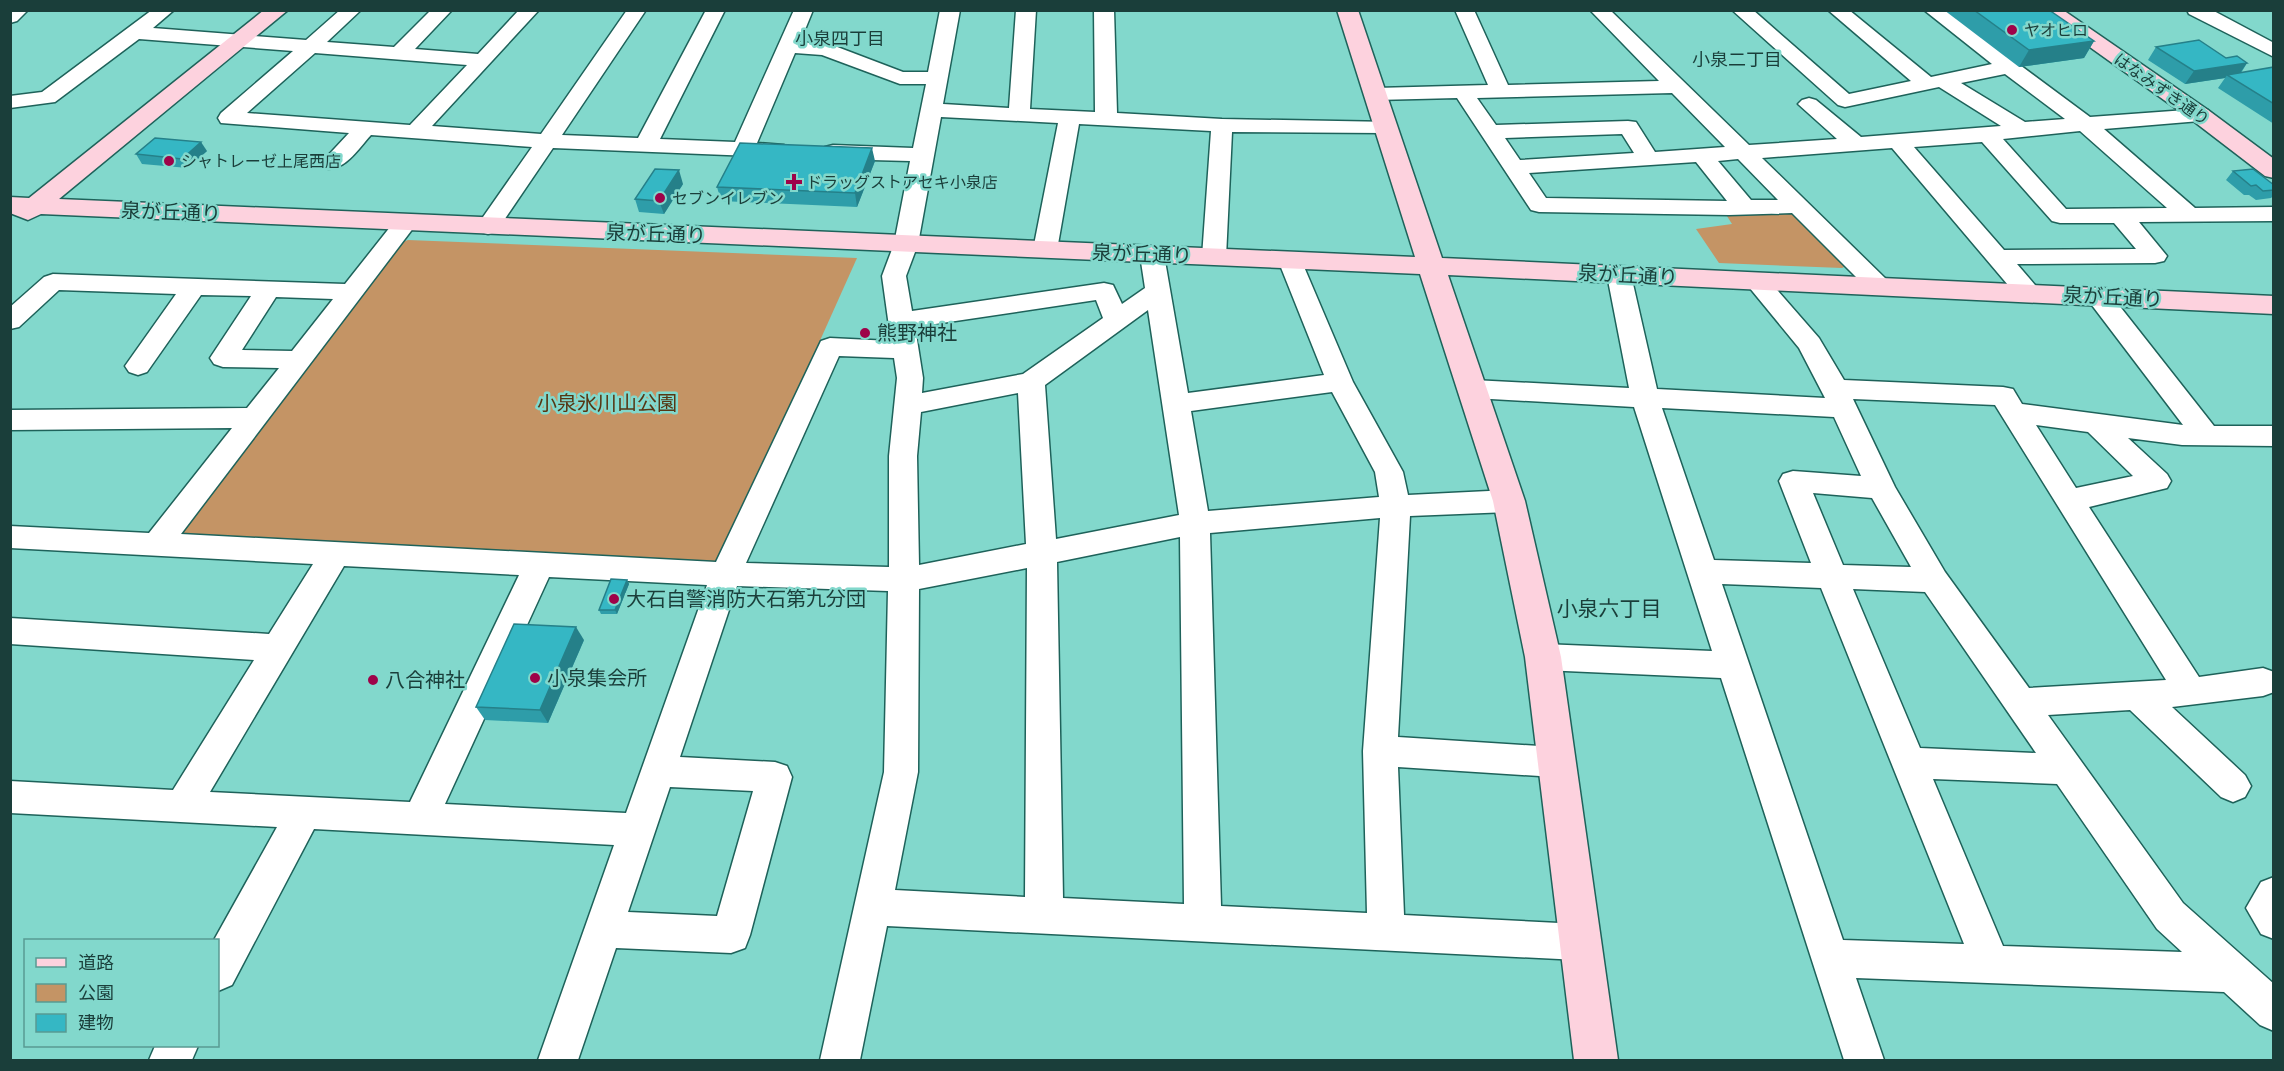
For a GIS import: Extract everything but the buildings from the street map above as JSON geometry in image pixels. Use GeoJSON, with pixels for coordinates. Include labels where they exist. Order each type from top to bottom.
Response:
{"type":"FeatureCollection","features":[{"type":"Feature","properties":{"kind":"street"},"geometry":{"type":"LineString","coordinates":[[10,17],[19,10]]}},
{"type":"Feature","properties":{"kind":"street"},"geometry":{"type":"LineString","coordinates":[[10,102],[48,98],[165,10]]}},
{"type":"Feature","properties":{"kind":"street"},"geometry":{"type":"LineString","coordinates":[[10,227],[23,206],[278,10]]}},
{"type":"Feature","properties":{"kind":"street"},"geometry":{"type":"LineString","coordinates":[[352,10],[229,118],[546,141],[923,155]]}},
{"type":"Feature","properties":{"kind":"street"},"geometry":{"type":"LineString","coordinates":[[398,54],[443,10]]}},
{"type":"Feature","properties":{"kind":"street"},"geometry":{"type":"LineString","coordinates":[[414,133],[530,10]]}},
{"type":"Feature","properties":{"kind":"street"},"geometry":{"type":"LineString","coordinates":[[488,227],[637,10]]}},
{"type":"Feature","properties":{"kind":"street"},"geometry":{"type":"LineString","coordinates":[[646,144],[716,10]]}},
{"type":"Feature","properties":{"kind":"street"},"geometry":{"type":"LineString","coordinates":[[743,149],[804,10]]}},
{"type":"Feature","properties":{"kind":"street"},"geometry":{"type":"LineString","coordinates":[[840,1060],[901,772],[903,456],[910,378],[894,276],[906,244],[950,10]]}},
{"type":"Feature","properties":{"kind":"street"},"geometry":{"type":"LineString","coordinates":[[1019,114],[1026,10]]}},
{"type":"Feature","properties":{"kind":"street"},"geometry":{"type":"LineString","coordinates":[[1104,10],[1106,119]]}},
{"type":"Feature","properties":{"kind":"street"},"geometry":{"type":"LineString","coordinates":[[1347,10],[1509,501],[1543,657],[1596,1060]]}},
{"type":"Feature","properties":{"kind":"street"},"geometry":{"type":"LineString","coordinates":[[1464,10],[1501,91]]}},
{"type":"Feature","properties":{"kind":"street"},"geometry":{"type":"LineString","coordinates":[[1599,10],[1878,285]]}},
{"type":"Feature","properties":{"kind":"street"},"geometry":{"type":"LineString","coordinates":[[1741,10],[1845,101],[2007,67]]}},
{"type":"Feature","properties":{"kind":"street"},"geometry":{"type":"LineString","coordinates":[[1837,10],[1935,82],[2021,129]]}},
{"type":"Feature","properties":{"kind":"street"},"geometry":{"type":"LineString","coordinates":[[1933,10],[2085,124],[2188,214]]}},
{"type":"Feature","properties":{"kind":"street","name":"はなみずき通り"},"geometry":{"type":"LineString","coordinates":[[2048,10],[2200,115],[2274,171]]}},
{"type":"Feature","properties":{"kind":"street"},"geometry":{"type":"LineString","coordinates":[[2203,15],[2242,10]]}},
{"type":"Feature","properties":{"kind":"street"},"geometry":{"type":"LineString","coordinates":[[2203,15],[2274,51]]}},
{"type":"Feature","properties":{"kind":"street"},"geometry":{"type":"LineString","coordinates":[[135,33],[483,60]]}},
{"type":"Feature","properties":{"kind":"street"},"geometry":{"type":"LineString","coordinates":[[787,47],[825,49],[900,78],[937,78]]}},
{"type":"Feature","properties":{"kind":"street"},"geometry":{"type":"LineString","coordinates":[[1376,94],[1676,87]]}},
{"type":"Feature","properties":{"kind":"street"},"geometry":{"type":"LineString","coordinates":[[1463,92],[1539,205],[1745,208],[1797,206]]}},
{"type":"Feature","properties":{"kind":"street"},"geometry":{"type":"LineString","coordinates":[[1809,104],[1856,144]]}},
{"type":"Feature","properties":{"kind":"street"},"geometry":{"type":"LineString","coordinates":[[931,110],[1222,125],[1384,127]]}},
{"type":"Feature","properties":{"kind":"street"},"geometry":{"type":"LineString","coordinates":[[1513,166],[1649,159],[1988,135],[2021,129],[2200,115]]}},
{"type":"Feature","properties":{"kind":"street"},"geometry":{"type":"LineString","coordinates":[[1045,250],[1070,117]]}},
{"type":"Feature","properties":{"kind":"street"},"geometry":{"type":"LineString","coordinates":[[1214,257],[1222,125]]}},
{"type":"Feature","properties":{"kind":"street"},"geometry":{"type":"LineString","coordinates":[[1490,132],[1628,127],[1649,159]]}},
{"type":"Feature","properties":{"kind":"street"},"geometry":{"type":"LineString","coordinates":[[332,163],[365,129]]}},
{"type":"Feature","properties":{"kind":"street"},"geometry":{"type":"LineString","coordinates":[[1988,135],[2060,216],[2274,214]]}},
{"type":"Feature","properties":{"kind":"street"},"geometry":{"type":"LineString","coordinates":[[1897,141],[2028,292]]}},
{"type":"Feature","properties":{"kind":"street"},"geometry":{"type":"LineString","coordinates":[[1702,155],[1745,208]]}},
{"type":"Feature","properties":{"kind":"street","name":"泉が丘通り"},"geometry":{"type":"LineString","coordinates":[[23,206],[1878,285],[2274,305]]}},
{"type":"Feature","properties":{"kind":"street"},"geometry":{"type":"LineString","coordinates":[[1998,257],[2155,256],[2120,215]]}},
{"type":"Feature","properties":{"kind":"street"},"geometry":{"type":"LineString","coordinates":[[158,543],[406,222]]}},
{"type":"Feature","properties":{"kind":"street"},"geometry":{"type":"LineString","coordinates":[[1152,255],[1196,523],[1203,923]]}},
{"type":"Feature","properties":{"kind":"street"},"geometry":{"type":"LineString","coordinates":[[1290,260],[1340,382],[1389,472],[1396,506],[1380,751],[1386,932]]}},
{"type":"Feature","properties":{"kind":"street"},"geometry":{"type":"LineString","coordinates":[[1619,275],[1646,398],[1701,571],[1864,1060]]}},
{"type":"Feature","properties":{"kind":"street"},"geometry":{"type":"LineString","coordinates":[[1756,281],[1810,344],[1839,398],[1881,488],[1934,580],[2170,916],[2229,973],[2274,1011]]}},
{"type":"Feature","properties":{"kind":"street"},"geometry":{"type":"LineString","coordinates":[[10,321],[53,282],[353,291]]}},
{"type":"Feature","properties":{"kind":"street"},"geometry":{"type":"LineString","coordinates":[[138,366],[194,287]]}},
{"type":"Feature","properties":{"kind":"street"},"geometry":{"type":"LineString","coordinates":[[269,289],[223,358],[300,360]]}},
{"type":"Feature","properties":{"kind":"street"},"geometry":{"type":"LineString","coordinates":[[558,1060],[726,574],[830,347],[903,336],[1104,291],[1117,320]]}},
{"type":"Feature","properties":{"kind":"street"},"geometry":{"type":"LineString","coordinates":[[908,405],[1031,382],[1157,291]]}},
{"type":"Feature","properties":{"kind":"street"},"geometry":{"type":"LineString","coordinates":[[2098,296],[2206,435]]}},
{"type":"Feature","properties":{"kind":"street"},"geometry":{"type":"LineString","coordinates":[[1031,382],[1042,554],[1044,915]]}},
{"type":"Feature","properties":{"kind":"street"},"geometry":{"type":"LineString","coordinates":[[1176,404],[1340,382]]}},
{"type":"Feature","properties":{"kind":"street"},"geometry":{"type":"LineString","coordinates":[[1473,389],[1646,398],[2003,396],[2191,692]]}},
{"type":"Feature","properties":{"kind":"street"},"geometry":{"type":"LineString","coordinates":[[2015,413],[2182,435],[2274,436]]}},
{"type":"Feature","properties":{"kind":"street"},"geometry":{"type":"LineString","coordinates":[[10,420],[255,418]]}},
{"type":"Feature","properties":{"kind":"street"},"geometry":{"type":"LineString","coordinates":[[2070,500],[2157,482],[2095,423]]}},
{"type":"Feature","properties":{"kind":"street"},"geometry":{"type":"LineString","coordinates":[[1881,488],[1793,481],[1991,964]]}},
{"type":"Feature","properties":{"kind":"street"},"geometry":{"type":"LineString","coordinates":[[10,537],[726,574],[904,580],[1196,523],[1396,506],[1509,501]]}},
{"type":"Feature","properties":{"kind":"street"},"geometry":{"type":"LineString","coordinates":[[182,807],[335,554]]}},
{"type":"Feature","properties":{"kind":"street"},"geometry":{"type":"LineString","coordinates":[[420,819],[539,565]]}},
{"type":"Feature","properties":{"kind":"street"},"geometry":{"type":"LineString","coordinates":[[1701,571],[1934,580]]}},
{"type":"Feature","properties":{"kind":"street"},"geometry":{"type":"LineString","coordinates":[[10,631],[279,648]]}},
{"type":"Feature","properties":{"kind":"street"},"geometry":{"type":"LineString","coordinates":[[1543,657],[1732,665]]}},
{"type":"Feature","properties":{"kind":"street"},"geometry":{"type":"LineString","coordinates":[[2019,703],[2191,692],[2270,681]]}},
{"type":"Feature","properties":{"kind":"street"},"geometry":{"type":"LineString","coordinates":[[2138,696],[2232,786]]}},
{"type":"Feature","properties":{"kind":"street"},"geometry":{"type":"LineString","coordinates":[[1380,751],[1555,762]]}},
{"type":"Feature","properties":{"kind":"street"},"geometry":{"type":"LineString","coordinates":[[1907,763],[2066,769]]}},
{"type":"Feature","properties":{"kind":"street"},"geometry":{"type":"LineString","coordinates":[[603,929],[731,935],[775,777],[658,771]]}},
{"type":"Feature","properties":{"kind":"street"},"geometry":{"type":"LineString","coordinates":[[10,797],[638,830]]}},
{"type":"Feature","properties":{"kind":"street"},"geometry":{"type":"LineString","coordinates":[[219,970],[304,813]]}},
{"type":"Feature","properties":{"kind":"street"},"geometry":{"type":"LineString","coordinates":[[2274,894],[2265,908],[2274,921]]}},
{"type":"Feature","properties":{"kind":"street"},"geometry":{"type":"LineString","coordinates":[[873,907],[1579,942]]}},
{"type":"Feature","properties":{"kind":"street"},"geometry":{"type":"LineString","coordinates":[[1829,958],[2229,973]]}},
{"type":"Feature","properties":{"kind":"street"},"geometry":{"type":"LineString","coordinates":[[169,1060],[177,1047]]}},
{"type":"Feature","properties":{"kind":"green space"},"geometry":{"type":"Polygon","coordinates":[[[1789,210],[1848,265],[1842,268],[1719,263],[1696,229],[1732,224],[1725,213],[1789,210]]]}},
{"type":"Feature","properties":{"kind":"green space","name":"小泉氷川山公園"},"geometry":{"type":"Polygon","coordinates":[[[408,240],[857,258],[723,557],[711,564],[186,537],[181,530],[398,244],[408,240]]]}},
{"type":"Feature","properties":{"kind":"place","name":"ヤオヒロ"},"geometry":{"type":"Point","coordinates":[2012,30]}},
{"type":"Feature","properties":{"kind":"place","name":"シャトレーゼ上尾西店"},"geometry":{"type":"Point","coordinates":[169,161]}},
{"type":"Feature","properties":{"kind":"place","name":"ドラッグストアセキ小泉店"},"geometry":{"type":"Point","coordinates":[794,182]}},
{"type":"Feature","properties":{"kind":"place","name":"セブンイレブン"},"geometry":{"type":"Point","coordinates":[660,198]}},
{"type":"Feature","properties":{"kind":"place","name":"熊野神社"},"geometry":{"type":"Point","coordinates":[865,333]}},
{"type":"Feature","properties":{"kind":"place","name":"大石自警消防大石第九分団"},"geometry":{"type":"Point","coordinates":[614,599]}},
{"type":"Feature","properties":{"kind":"place","name":"小泉集会所"},"geometry":{"type":"Point","coordinates":[535,678]}},
{"type":"Feature","properties":{"kind":"place","name":"八合神社"},"geometry":{"type":"Point","coordinates":[373,680]}},
{"type":"Feature","properties":{"kind":"district","name":"小泉四丁目"},"geometry":{"type":"Point","coordinates":[840,39]}},
{"type":"Feature","properties":{"kind":"district","name":"小泉二丁目"},"geometry":{"type":"Point","coordinates":[1737,60]}},
{"type":"Feature","properties":{"kind":"district","name":"小泉六丁目"},"geometry":{"type":"Point","coordinates":[1609,609]}}]}
